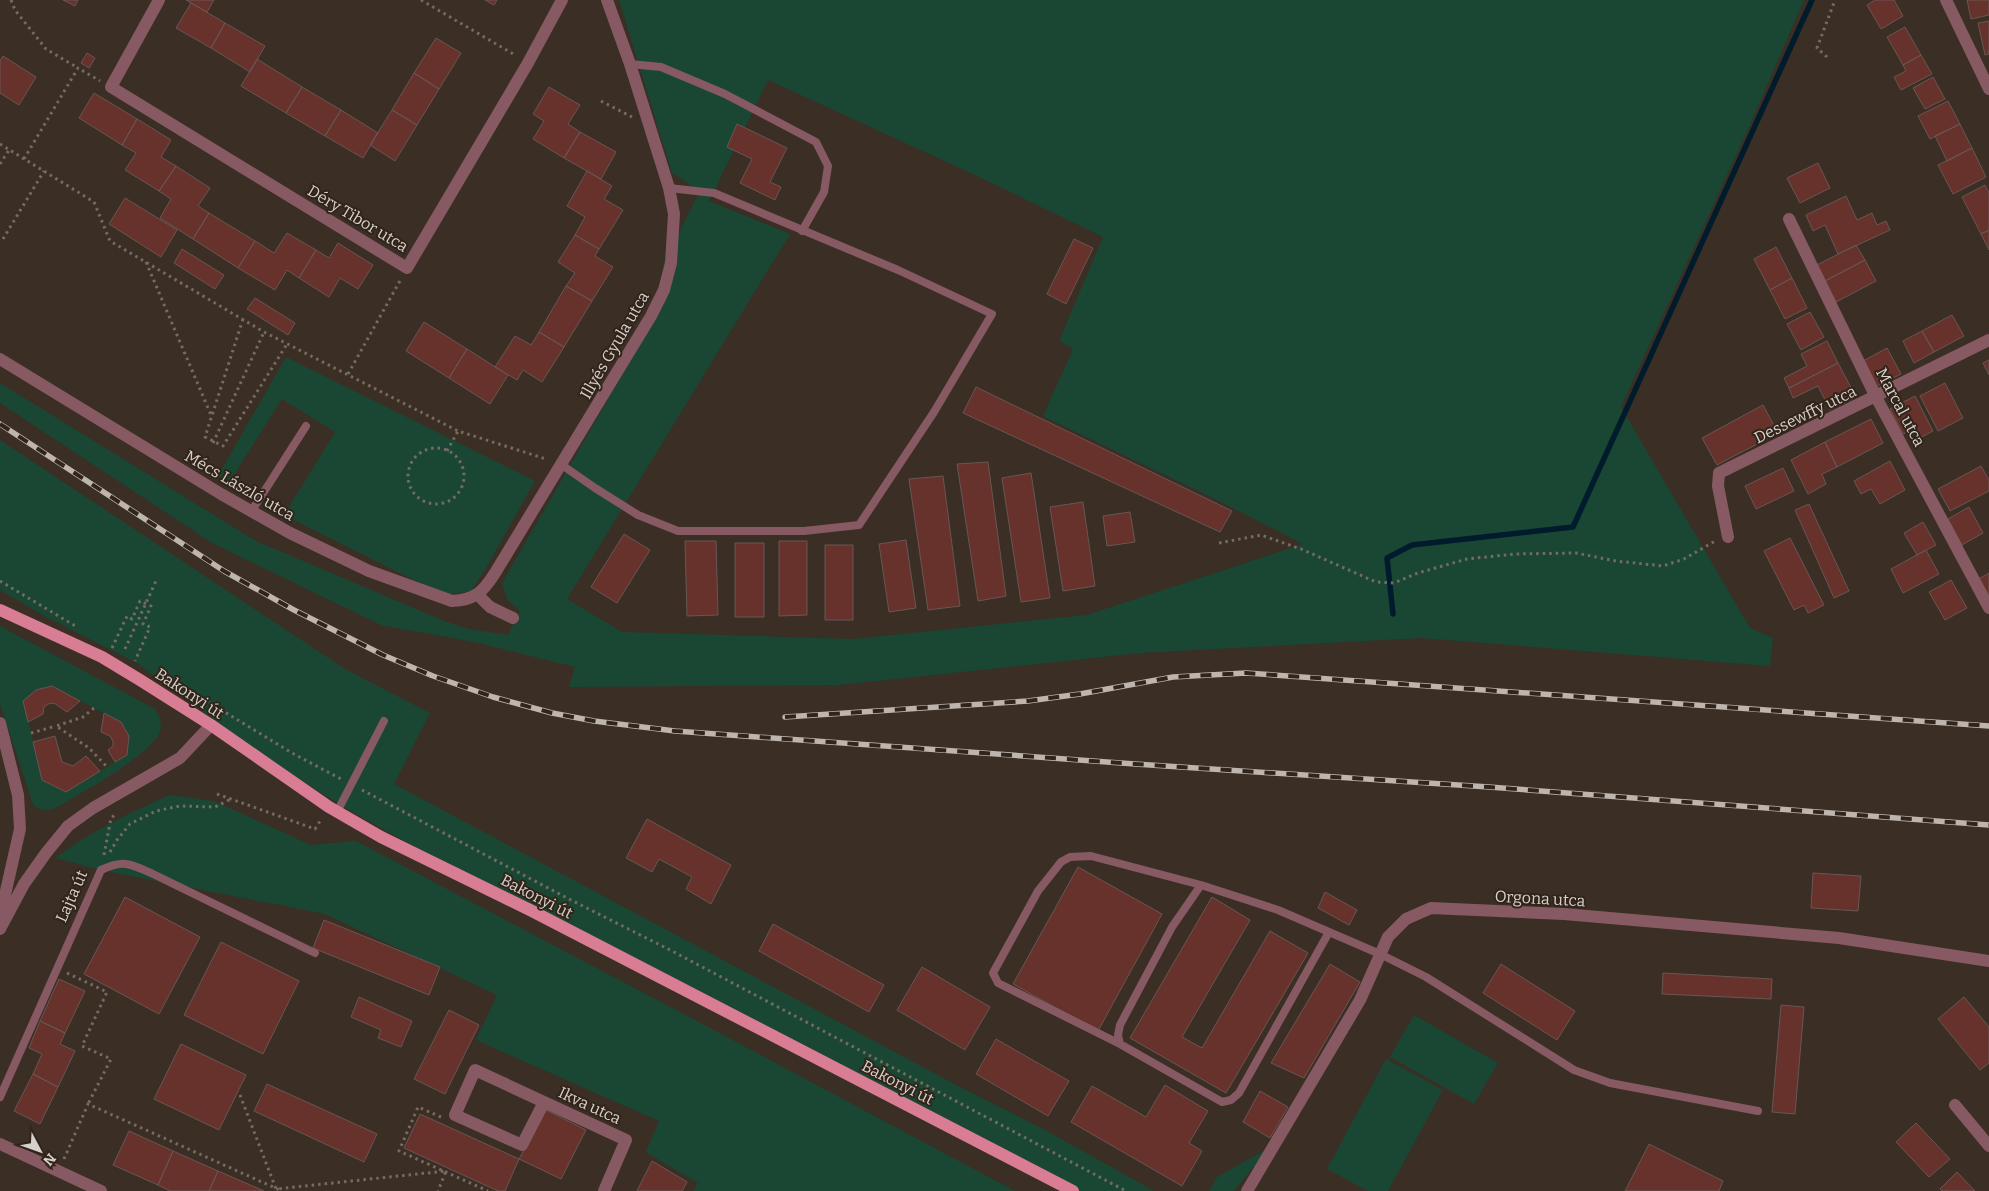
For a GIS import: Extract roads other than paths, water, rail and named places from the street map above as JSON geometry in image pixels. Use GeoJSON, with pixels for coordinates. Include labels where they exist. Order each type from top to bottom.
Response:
{"type":"FeatureCollection","features":[{"type":"Feature","properties":{"kind":"main road","name":"Bakonyi út"},"geometry":{"type":"LineString","coordinates":[[0,610],[102,657],[211,725],[333,810],[380,837],[530,910],[1073,1191]]}},
{"type":"Feature","properties":{"kind":"street","name":"Déry Tibor utca"},"geometry":{"type":"LineString","coordinates":[[159,0],[111,87],[408,268],[528,63],[562,0]]}},
{"type":"Feature","properties":{"kind":"street","name":"Illyés Gyula utca"},"geometry":{"type":"LineString","coordinates":[[478,595],[495,573],[652,316],[664,290],[671,263],[674,240],[674,214],[669,188],[630,64],[607,0]]}},
{"type":"Feature","properties":{"kind":"street"},"geometry":{"type":"LineString","coordinates":[[1946,0],[1989,89]]}},
{"type":"Feature","properties":{"kind":"street","name":"Marcal utca"},"geometry":{"type":"LineString","coordinates":[[1789,219],[1876,397],[1989,608]]}},
{"type":"Feature","properties":{"kind":"street","name":"Dessewffy utca"},"geometry":{"type":"LineString","coordinates":[[1728,537],[1718,486],[1719,473],[1989,340]]}},
{"type":"Feature","properties":{"kind":"street","name":"Mécs László utca"},"geometry":{"type":"LineString","coordinates":[[0,359],[251,512],[327,552],[412,588],[452,601],[465,600],[478,595]]}},
{"type":"Feature","properties":{"kind":"street"},"geometry":{"type":"LineString","coordinates":[[478,595],[490,607],[513,618]]}},
{"type":"Feature","properties":{"kind":"street"},"geometry":{"type":"LineString","coordinates":[[0,723],[18,795],[20,829],[0,917]]}},
{"type":"Feature","properties":{"kind":"street"},"geometry":{"type":"LineString","coordinates":[[0,929],[24,884],[68,826],[93,808],[180,758],[211,725]]}},
{"type":"Feature","properties":{"kind":"street","name":"Orgona utca"},"geometry":{"type":"LineString","coordinates":[[1247,1191],[1360,1000],[1388,937],[1406,919],[1430,908],[1564,914],[1839,938],[1989,961]]}},
{"type":"Feature","properties":{"kind":"street","name":"Ikva utca"},"geometry":{"type":"LineString","coordinates":[[544,1102],[522,1145],[455,1115],[476,1070],[626,1140],[604,1191]]}},
{"type":"Feature","properties":{"kind":"street"},"geometry":{"type":"LineString","coordinates":[[1955,1105],[1989,1146]]}},
{"type":"Feature","properties":{"kind":"street"},"geometry":{"type":"LineString","coordinates":[[0,1144],[101,1191]]}},
{"type":"Feature","properties":{"kind":"lane"},"geometry":{"type":"LineString","coordinates":[[630,64],[661,67],[725,94],[816,142],[828,166],[824,192],[802,231]]}},
{"type":"Feature","properties":{"kind":"lane"},"geometry":{"type":"LineString","coordinates":[[562,464],[595,488],[638,515],[678,531],[804,531],[859,525],[934,412],[992,314],[898,270],[714,193],[669,188]]}},
{"type":"Feature","properties":{"kind":"lane"},"geometry":{"type":"LineString","coordinates":[[251,512],[306,426]]}},
{"type":"Feature","properties":{"kind":"lane"},"geometry":{"type":"LineString","coordinates":[[333,810],[352,784],[384,721]]}},
{"type":"Feature","properties":{"kind":"lane"},"geometry":{"type":"LineString","coordinates":[[1329,932],[1239,1094],[1231,1100],[1222,1102],[1120,1044],[998,983],[993,973],[1038,892],[1061,862],[1070,857],[1091,856],[1201,885],[1278,910],[1329,932],[1380,954],[1426,977],[1574,1070],[1610,1083],[1758,1111]]}},
{"type":"Feature","properties":{"kind":"lane","name":"Lajta út"},"geometry":{"type":"LineString","coordinates":[[0,1097],[100,870],[117,863],[135,866],[315,954]]}},
{"type":"Feature","properties":{"kind":"lane"},"geometry":{"type":"LineString","coordinates":[[1120,1044],[1118,1035],[1120,1025],[1172,927],[1201,885]]}},
{"type":"Feature","properties":{"kind":"waterway"},"geometry":{"type":"LineString","coordinates":[[1393,614],[1387,558],[1412,545],[1573,527],[1812,0]]}},
{"type":"Feature","properties":{"kind":"railway"},"geometry":{"type":"LineString","coordinates":[[0,424],[224,571],[294,610],[383,655],[433,676],[493,697],[552,713],[594,721],[675,731],[1489,787],[1989,825]]}},
{"type":"Feature","properties":{"kind":"railway"},"geometry":{"type":"LineString","coordinates":[[785,717],[1028,701],[1080,694],[1173,677],[1246,673],[1989,726]]}}]}
